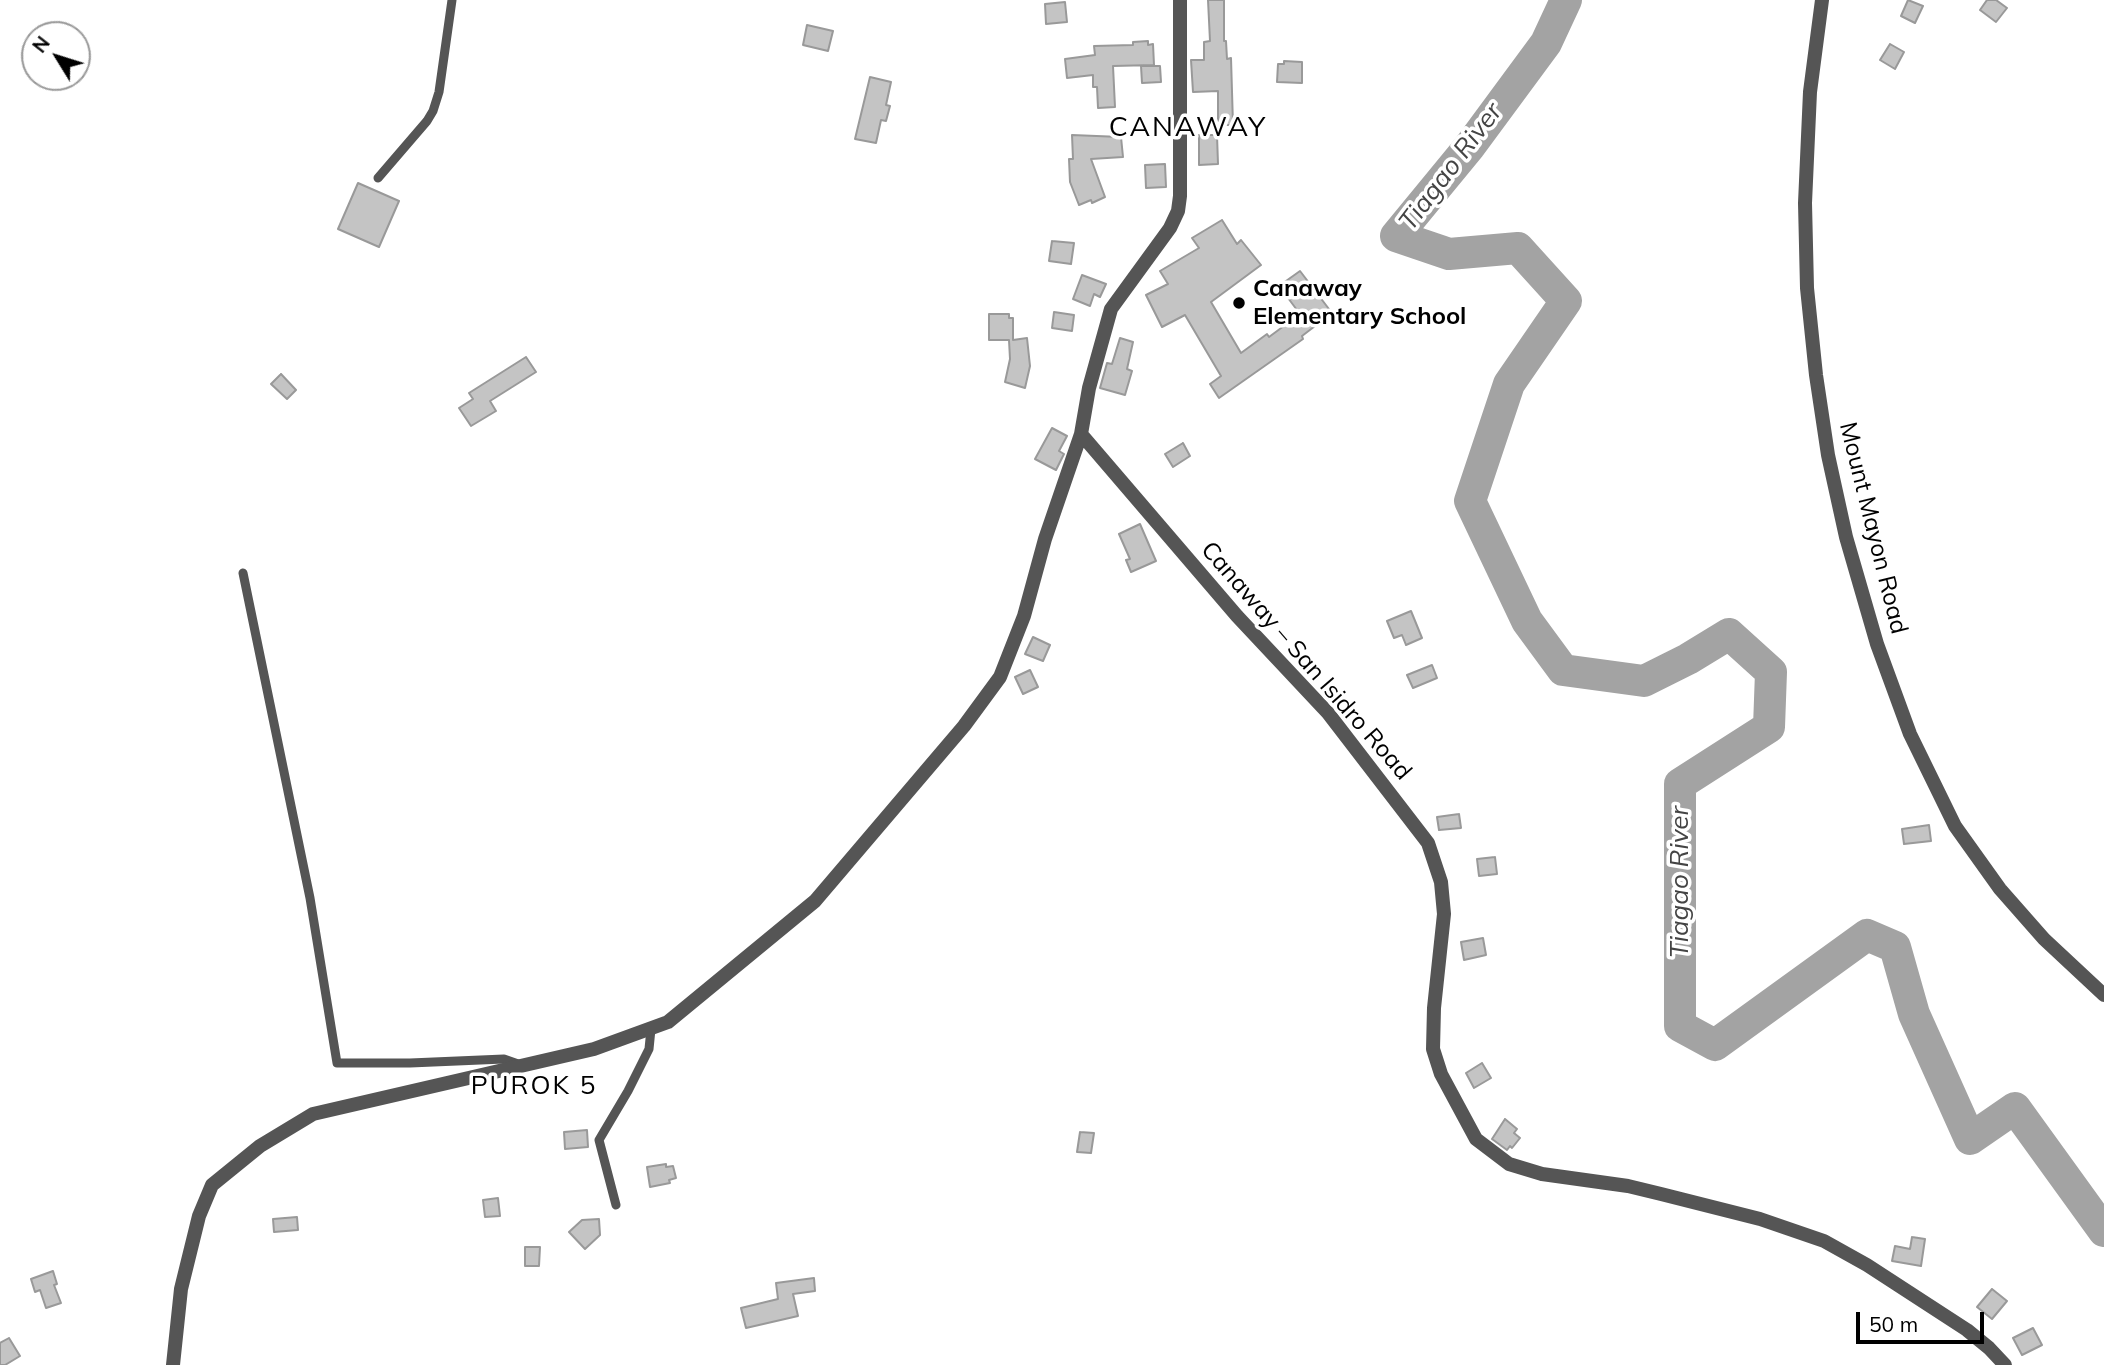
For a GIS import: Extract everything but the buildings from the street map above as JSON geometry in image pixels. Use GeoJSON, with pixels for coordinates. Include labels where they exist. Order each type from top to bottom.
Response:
{"type":"FeatureCollection","features":[{"type":"Feature","properties":{"kind":"street"},"geometry":{"type":"LineString","coordinates":[[173,1365],[181,1289],[199,1216],[212,1185],[260,1146],[313,1114],[525,1067],[594,1049],[668,1022],[815,901],[964,726],[1000,677],[1024,616],[1045,539],[1081,434],[1089,388],[1111,310],[1170,228],[1178,211],[1180,0]]}},
{"type":"Feature","properties":{"kind":"street","name":"Mount Mayon Road"},"geometry":{"type":"LineString","coordinates":[[1822,0],[1810,92],[1805,202],[1807,288],[1828,455],[1846,537],[1873,631],[1909,734],[1955,826],[2000,889],[2045,939],[2104,995]]}},
{"type":"Feature","properties":{"kind":"street","name":"Canaway – San Isidro Road"},"geometry":{"type":"LineString","coordinates":[[1081,434],[1237,615],[1328,713],[1428,843],[1441,881],[1444,914],[1434,1008],[1433,1049],[1441,1074],[1476,1139],[1509,1164],[1542,1174],[1629,1186],[1760,1219],[1824,1241],[1867,1265],[1967,1330],[2005,1365]]}},
{"type":"Feature","properties":{"kind":"lane"},"geometry":{"type":"LineString","coordinates":[[378,178],[433,111],[439,92],[452,0]]}},
{"type":"Feature","properties":{"kind":"lane"},"geometry":{"type":"LineString","coordinates":[[243,573],[310,898],[337,1063],[504,1059],[525,1067]]}},
{"type":"Feature","properties":{"kind":"lane"},"geometry":{"type":"LineString","coordinates":[[616,1205],[599,1140],[649,1049],[651,1029]]}},
{"type":"Feature","properties":{"kind":"waterway","name":"Tiagao River"},"geometry":{"type":"LineString","coordinates":[[1566,0],[1546,43],[1470,146],[1396,236],[1449,254],[1518,248],[1566,301],[1509,384],[1470,501],[1527,621],[1563,670],[1644,681],[1729,634],[1771,672],[1769,727],[1680,784],[1680,1026],[1715,1045],[1867,935],[1895,947],[1914,1014],[1970,1139],[2015,1108],[2104,1231]]}},
{"type":"Feature","properties":{"kind":"place","name":"Canaway Elementary School"},"geometry":{"type":"Point","coordinates":[1239,303]}},
{"type":"Feature","properties":{"kind":"district","name":"CANAWAY"},"geometry":{"type":"Point","coordinates":[1188,128]}},
{"type":"Feature","properties":{"kind":"district","name":"PUROK 5"},"geometry":{"type":"Point","coordinates":[534,1086]}}]}
